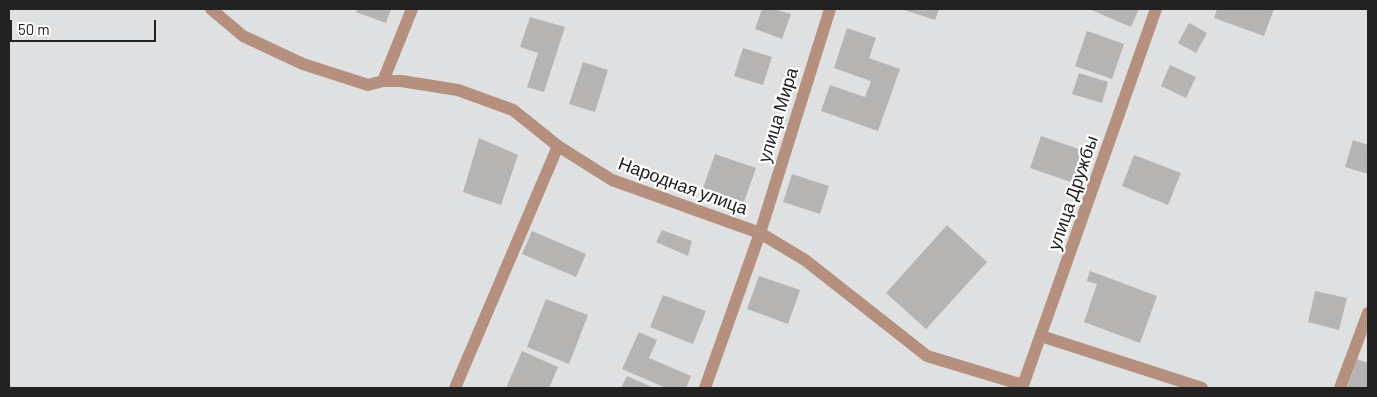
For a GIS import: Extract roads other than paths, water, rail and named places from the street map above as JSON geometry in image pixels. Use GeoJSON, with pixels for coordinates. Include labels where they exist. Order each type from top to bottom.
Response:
{"type":"FeatureCollection","features":[{"type":"Feature","properties":{"kind":"street","name":"Народная улица"},"geometry":{"type":"LineString","coordinates":[[211,9],[243,36],[303,64],[368,85],[383,81],[401,81],[458,90],[513,110],[558,146],[612,180],[760,232],[804,260],[927,356],[1023,387]]}},
{"type":"Feature","properties":{"kind":"street"},"geometry":{"type":"LineString","coordinates":[[383,81],[412,9]]}},
{"type":"Feature","properties":{"kind":"street","name":"улица Мира"},"geometry":{"type":"LineString","coordinates":[[705,388],[760,232],[830,9]]}},
{"type":"Feature","properties":{"kind":"street","name":"улица Дружбы"},"geometry":{"type":"LineString","coordinates":[[1023,387],[1156,9]]}},
{"type":"Feature","properties":{"kind":"street"},"geometry":{"type":"LineString","coordinates":[[455,388],[558,146]]}},
{"type":"Feature","properties":{"kind":"street"},"geometry":{"type":"LineString","coordinates":[[1340,388],[1368,312]]}},
{"type":"Feature","properties":{"kind":"street"},"geometry":{"type":"LineString","coordinates":[[1041,336],[1202,388]]}}]}
